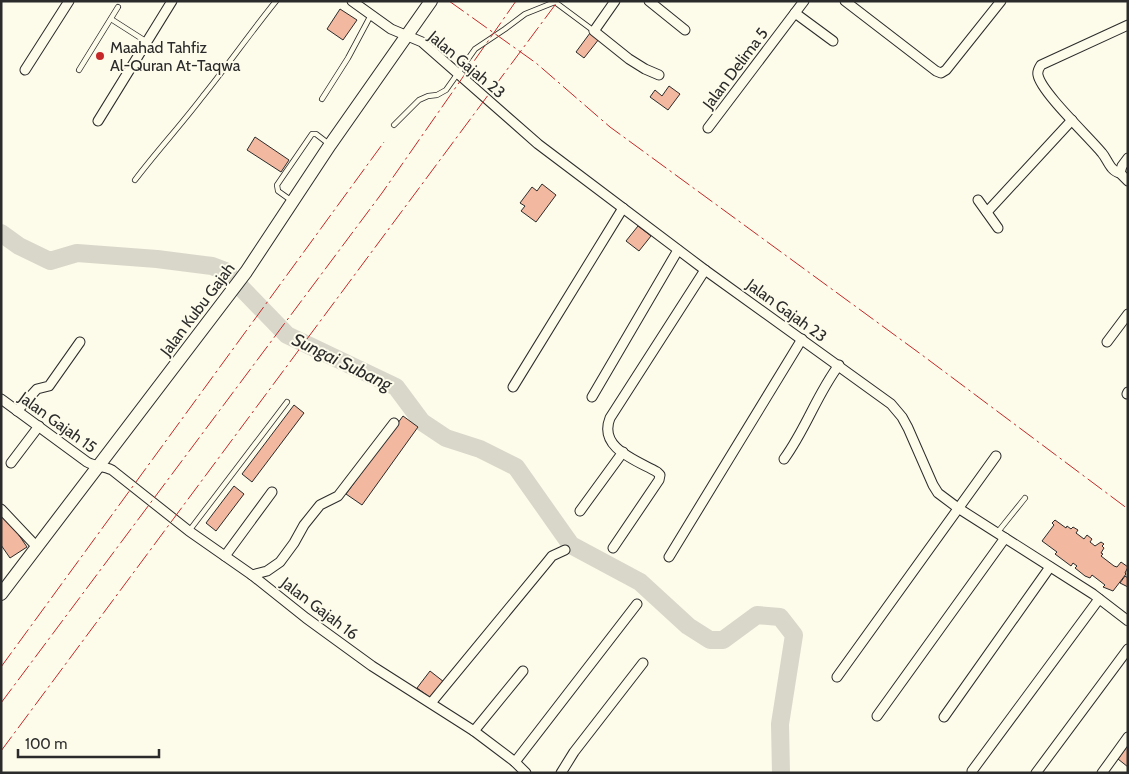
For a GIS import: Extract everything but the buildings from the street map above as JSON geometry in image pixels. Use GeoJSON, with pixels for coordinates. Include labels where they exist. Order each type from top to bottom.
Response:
{"type":"FeatureCollection","features":[{"type":"Feature","properties":{"kind":"street"},"geometry":{"type":"LineString","coordinates":[[25,70],[69,1]]}},
{"type":"Feature","properties":{"kind":"street"},"geometry":{"type":"LineString","coordinates":[[98,121],[172,1]]}},
{"type":"Feature","properties":{"kind":"street","name":"Jalan Gajah 23"},"geometry":{"type":"LineString","coordinates":[[352,1],[391,29],[422,42],[538,144],[678,250],[891,404],[908,428],[932,485],[938,492],[958,508],[1099,599],[1128,621]]}},
{"type":"Feature","properties":{"kind":"street","name":"Jalan Kubu Gajah"},"geometry":{"type":"LineString","coordinates":[[3,587],[246,272],[330,145],[431,1]]}},
{"type":"Feature","properties":{"kind":"street"},"geometry":{"type":"LineString","coordinates":[[615,1],[594,31],[629,59],[659,75]]}},
{"type":"Feature","properties":{"kind":"street"},"geometry":{"type":"LineString","coordinates":[[649,1],[685,30]]}},
{"type":"Feature","properties":{"kind":"street","name":"Jalan Delima 5"},"geometry":{"type":"LineString","coordinates":[[708,128],[804,1]]}},
{"type":"Feature","properties":{"kind":"street"},"geometry":{"type":"LineString","coordinates":[[845,1],[941,73],[946,70],[1001,1]]}},
{"type":"Feature","properties":{"kind":"street"},"geometry":{"type":"LineString","coordinates":[[795,13],[833,41]]}},
{"type":"Feature","properties":{"kind":"street"},"geometry":{"type":"LineString","coordinates":[[1128,24],[1047,62],[1038,69],[1037,74],[1047,92],[1104,155],[1112,168],[1128,181]]}},
{"type":"Feature","properties":{"kind":"street"},"geometry":{"type":"LineString","coordinates":[[987,212],[1072,120]]}},
{"type":"Feature","properties":{"kind":"street"},"geometry":{"type":"LineString","coordinates":[[1120,173],[1122,166],[1128,158]]}},
{"type":"Feature","properties":{"kind":"street"},"geometry":{"type":"LineString","coordinates":[[978,200],[998,228]]}},
{"type":"Feature","properties":{"kind":"street"},"geometry":{"type":"LineString","coordinates":[[513,388],[623,208]]}},
{"type":"Feature","properties":{"kind":"street"},"geometry":{"type":"LineString","coordinates":[[592,396],[678,250]]}},
{"type":"Feature","properties":{"kind":"street"},"geometry":{"type":"LineString","coordinates":[[613,548],[660,478],[657,472],[622,452],[610,442],[607,426],[610,418],[706,270]]}},
{"type":"Feature","properties":{"kind":"street"},"geometry":{"type":"LineString","coordinates":[[1106,342],[1128,314]]}},
{"type":"Feature","properties":{"kind":"street"},"geometry":{"type":"LineString","coordinates":[[669,557],[802,339]]}},
{"type":"Feature","properties":{"kind":"street"},"geometry":{"type":"LineString","coordinates":[[17,410],[37,389],[49,386],[80,342]]}},
{"type":"Feature","properties":{"kind":"street"},"geometry":{"type":"LineString","coordinates":[[784,459],[798,440],[823,388],[839,365]]}},
{"type":"Feature","properties":{"kind":"street","name":"Jalan Gajah 15"},"geometry":{"type":"LineString","coordinates":[[1,399],[87,462],[92,465],[98,465]]}},
{"type":"Feature","properties":{"kind":"street"},"geometry":{"type":"LineString","coordinates":[[252,575],[267,572],[280,562],[304,525],[320,505],[338,496],[394,423]]}},
{"type":"Feature","properties":{"kind":"street"},"geometry":{"type":"LineString","coordinates":[[11,463],[39,426]]}},
{"type":"Feature","properties":{"kind":"street"},"geometry":{"type":"LineString","coordinates":[[580,511],[622,452]]}},
{"type":"Feature","properties":{"kind":"street"},"geometry":{"type":"LineString","coordinates":[[837,677],[996,456]]}},
{"type":"Feature","properties":{"kind":"street","name":"Jalan Gajah 16"},"geometry":{"type":"LineString","coordinates":[[98,465],[112,470],[189,531],[252,575],[372,666],[474,731],[515,762],[526,773]]}},
{"type":"Feature","properties":{"kind":"street"},"geometry":{"type":"LineString","coordinates":[[225,556],[272,492]]}},
{"type":"Feature","properties":{"kind":"street"},"geometry":{"type":"LineString","coordinates":[[1,509],[36,546]]}},
{"type":"Feature","properties":{"kind":"street"},"geometry":{"type":"LineString","coordinates":[[877,716],[1001,536]]}},
{"type":"Feature","properties":{"kind":"street"},"geometry":{"type":"LineString","coordinates":[[431,703],[552,556],[564,550]]}},
{"type":"Feature","properties":{"kind":"street"},"geometry":{"type":"LineString","coordinates":[[944,717],[1050,567]]}},
{"type":"Feature","properties":{"kind":"street"},"geometry":{"type":"LineString","coordinates":[[972,771],[1099,599]]}},
{"type":"Feature","properties":{"kind":"street"},"geometry":{"type":"LineString","coordinates":[[515,762],[637,604]]}},
{"type":"Feature","properties":{"kind":"street"},"geometry":{"type":"LineString","coordinates":[[1036,773],[1128,649]]}},
{"type":"Feature","properties":{"kind":"street"},"geometry":{"type":"LineString","coordinates":[[561,773],[574,752],[643,663]]}},
{"type":"Feature","properties":{"kind":"street"},"geometry":{"type":"LineString","coordinates":[[474,731],[523,671]]}},
{"type":"Feature","properties":{"kind":"street"},"geometry":{"type":"LineString","coordinates":[[1102,773],[1128,737]]}},
{"type":"Feature","properties":{"kind":"lane"},"geometry":{"type":"LineString","coordinates":[[135,180],[162,144],[203,97],[276,1]]}},
{"type":"Feature","properties":{"kind":"lane"},"geometry":{"type":"LineString","coordinates":[[394,125],[419,100],[437,95],[446,90],[476,49],[526,14],[555,2],[594,31]]}},
{"type":"Feature","properties":{"kind":"lane"},"geometry":{"type":"LineString","coordinates":[[79,70],[118,7]]}},
{"type":"Feature","properties":{"kind":"lane"},"geometry":{"type":"LineString","coordinates":[[322,99],[348,58],[371,15]]}},
{"type":"Feature","properties":{"kind":"lane"},"geometry":{"type":"LineString","coordinates":[[111,19],[147,42]]}},
{"type":"Feature","properties":{"kind":"lane"},"geometry":{"type":"LineString","coordinates":[[293,202],[278,191],[277,185],[312,134],[316,134],[330,145]]}},
{"type":"Feature","properties":{"kind":"lane"},"geometry":{"type":"LineString","coordinates":[[189,531],[287,402]]}},
{"type":"Feature","properties":{"kind":"lane"},"geometry":{"type":"LineString","coordinates":[[1001,536],[1025,498]]}},
{"type":"Feature","properties":{"kind":"waterway","name":"Sungai Subang"},"geometry":{"type":"LineString","coordinates":[[1,233],[19,246],[50,261],[77,253],[157,259],[212,266],[225,271],[287,335],[396,387],[422,422],[446,438],[480,449],[516,467],[571,545],[640,582],[688,626],[710,640],[723,640],[757,615],[780,617],[794,635],[780,724],[781,773]]}},
{"type":"Feature","properties":{"kind":"power"},"geometry":{"type":"LineString","coordinates":[[449,1],[536,63],[610,127],[922,355],[1128,509]]}},
{"type":"Feature","properties":{"kind":"power"},"geometry":{"type":"LineString","coordinates":[[1,703],[382,193],[516,1]]}},
{"type":"Feature","properties":{"kind":"power"},"geometry":{"type":"LineString","coordinates":[[1,751],[558,1]]}},
{"type":"Feature","properties":{"kind":"power"},"geometry":{"type":"LineString","coordinates":[[1,667],[384,142]]}},
{"type":"Feature","properties":{"kind":"place","name":"Maahad Tahfiz Al-Quran At-Taqwa"},"geometry":{"type":"Point","coordinates":[100,56]}}]}
